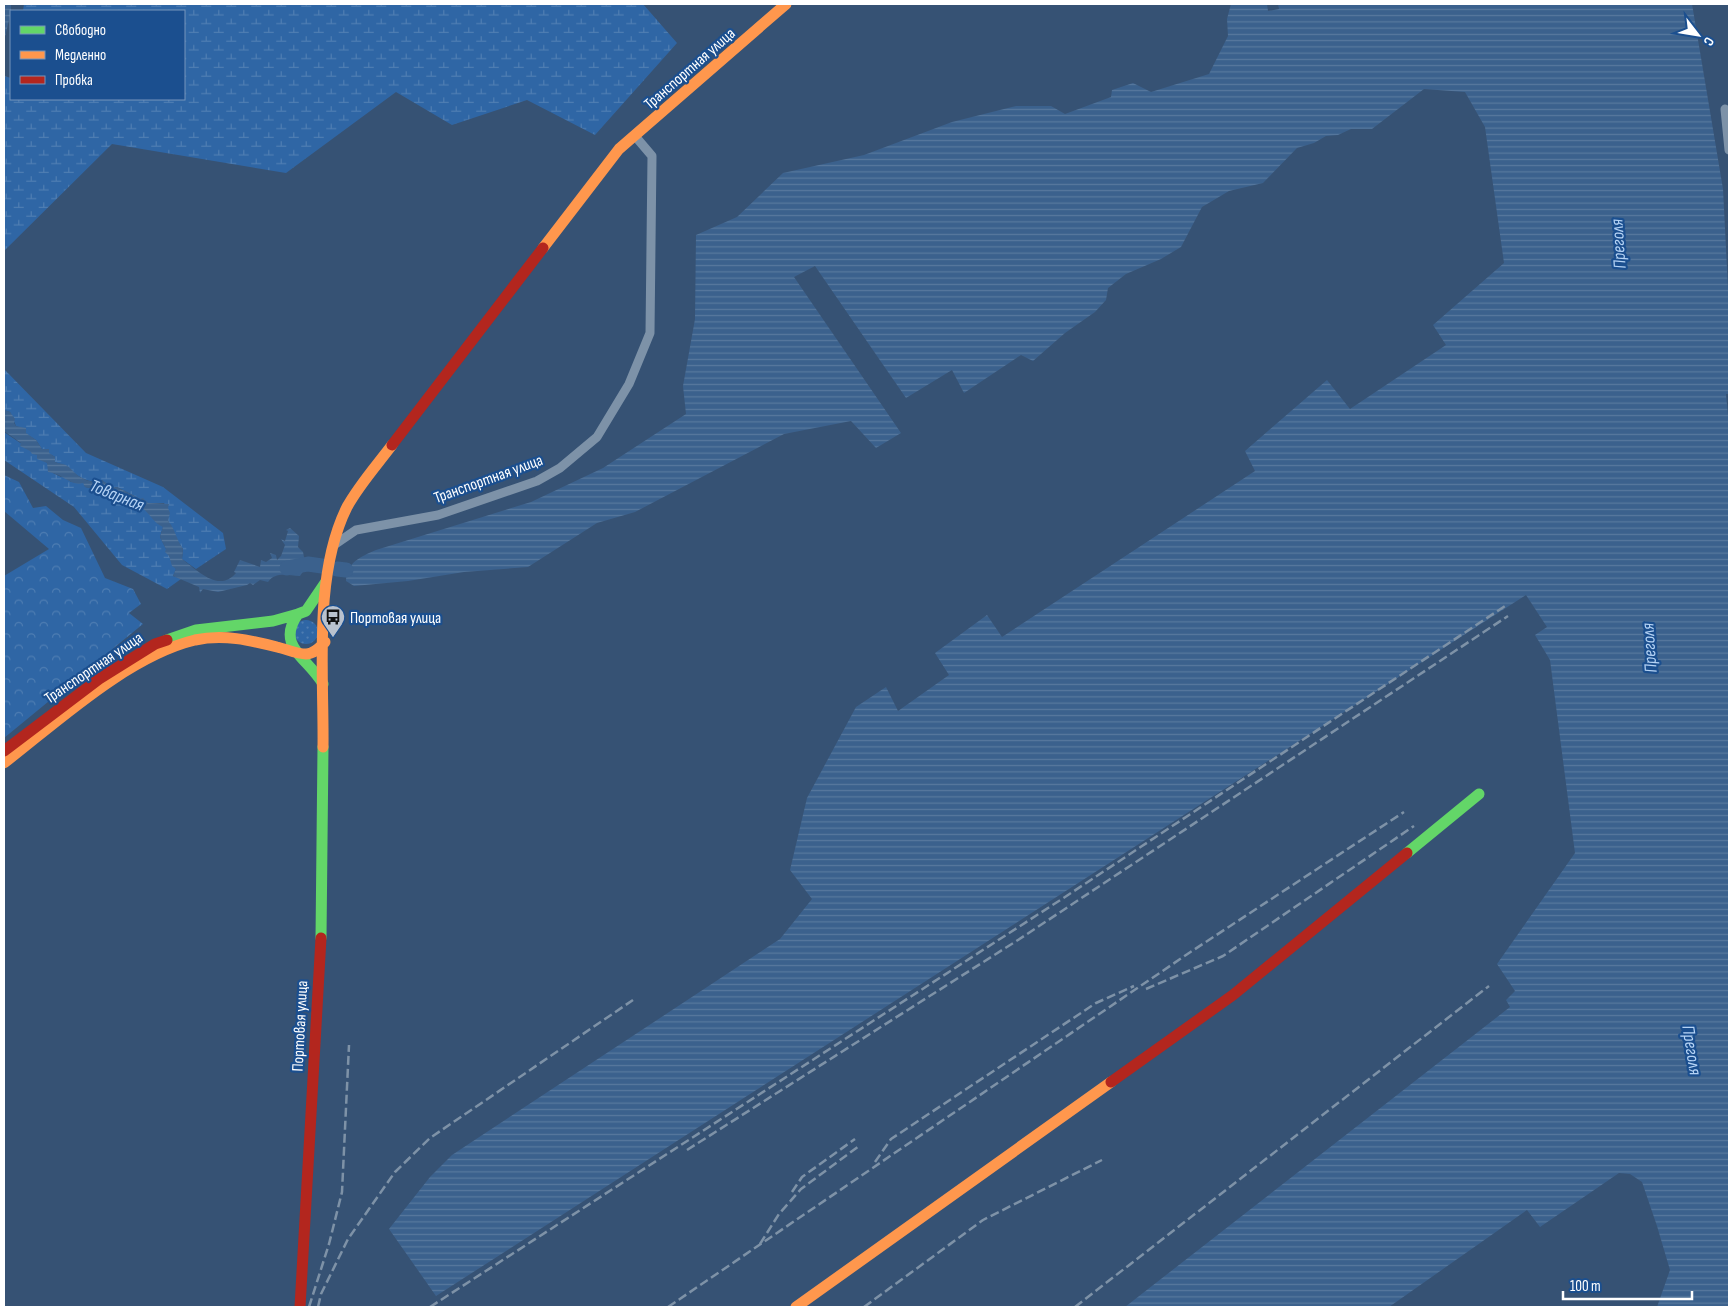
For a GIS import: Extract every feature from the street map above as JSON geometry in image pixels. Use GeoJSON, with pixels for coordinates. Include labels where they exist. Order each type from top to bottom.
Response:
{"type":"FeatureCollection","features":[{"type":"Feature","properties":{"kind":"street","name":"Транспортная улица"},"geometry":{"type":"LineString","coordinates":[[4,763],[104,687],[150,658],[178,645],[221,637],[307,654],[314,652],[325,642],[324,621],[327,578],[334,545],[347,505],[357,491],[619,150],[786,4]]}},
{"type":"Feature","properties":{"kind":"street"},"geometry":{"type":"LineString","coordinates":[[1726,109],[1729,150]]}},
{"type":"Feature","properties":{"kind":"street","name":"Транспортная улица"},"geometry":{"type":"LineString","coordinates":[[334,545],[356,530],[438,515],[536,481],[560,468],[597,437],[629,384],[650,333],[652,156],[636,136]]}},
{"type":"Feature","properties":{"kind":"street","name":"Транспортная улица"},"geometry":{"type":"LineString","coordinates":[[296,651],[287,634],[290,624],[302,613],[327,578]]}},
{"type":"Feature","properties":{"kind":"street","name":"Транспортная улица"},"geometry":{"type":"LineString","coordinates":[[4,751],[99,679],[155,644],[196,630],[274,621],[302,613]]}},
{"type":"Feature","properties":{"kind":"street"},"geometry":{"type":"LineString","coordinates":[[302,613],[316,615],[324,621]]}},
{"type":"Feature","properties":{"kind":"street","name":"Портовая улица"},"geometry":{"type":"LineString","coordinates":[[300,1307],[322,911],[325,642]]}},
{"type":"Feature","properties":{"kind":"street"},"geometry":{"type":"LineString","coordinates":[[296,651],[316,670],[324,686]]}},
{"type":"Feature","properties":{"kind":"street"},"geometry":{"type":"LineString","coordinates":[[796,1307],[1233,995],[1479,794]]}},
{"type":"Feature","properties":{"kind":"green space"},"geometry":{"type":"Polygon","coordinates":[[[24,4],[643,4],[677,43],[595,135],[527,100],[452,125],[396,92],[286,173],[112,144],[4,251],[4,76],[10,78],[10,100],[185,100],[185,10],[23,10],[24,4]]]}},
{"type":"Feature","properties":{"kind":"green space"},"geometry":{"type":"Polygon","coordinates":[[[4,369],[86,453],[163,487],[223,533],[226,549],[196,569],[182,559],[183,549],[170,526],[164,503],[148,503],[117,487],[112,488],[102,480],[89,481],[83,479],[55,462],[55,457],[42,449],[36,440],[25,433],[26,430],[16,426],[10,412],[4,410],[4,369]]]}},
{"type":"Feature","properties":{"kind":"green space"},"geometry":{"type":"Polygon","coordinates":[[[4,432],[38,455],[47,463],[53,473],[61,477],[64,476],[71,482],[84,483],[85,487],[105,491],[114,496],[119,495],[123,499],[147,510],[163,527],[160,537],[176,569],[173,576],[181,579],[167,589],[122,565],[74,507],[4,460],[4,432]]]}},
{"type":"Feature","properties":{"kind":"green space"},"geometry":{"type":"Polygon","coordinates":[[[4,475],[19,482],[33,508],[46,506],[63,520],[81,528],[105,578],[133,589],[141,604],[129,613],[143,624],[4,738],[4,576],[49,549],[4,511],[4,475]]]}},
{"type":"Feature","properties":{"kind":"green space"},"geometry":{"type":"Polygon","coordinates":[[[306,620],[315,623],[318,632],[315,641],[306,644],[297,641],[294,632],[297,623],[306,620]]]}},
{"type":"Feature","properties":{"kind":"water"},"geometry":{"type":"Polygon","coordinates":[[[4,4],[11,4],[10,16],[4,41],[4,4]]]}},
{"type":"Feature","properties":{"kind":"water","name":"Преголя"},"geometry":{"type":"Polygon","coordinates":[[[1231,4],[1267,4],[1268,11],[1279,9],[1278,4],[1692,4],[1723,189],[1729,308],[1729,394],[1726,394],[1729,426],[1729,1307],[1657,1307],[1670,1270],[1642,1182],[1630,1174],[1619,1173],[1540,1227],[1527,1210],[1389,1307],[1125,1307],[1510,1007],[1506,1000],[1515,991],[1497,964],[1575,853],[1550,660],[1535,635],[1547,627],[1526,595],[436,1296],[389,1229],[430,1177],[452,1155],[780,939],[812,899],[790,870],[807,798],[856,707],[886,687],[898,711],[949,675],[935,653],[987,615],[1002,637],[1255,471],[1245,451],[1327,380],[1350,409],[1446,345],[1433,325],[1504,263],[1485,127],[1465,92],[1424,89],[1372,129],[1351,129],[1338,135],[1326,136],[1314,143],[1297,148],[1263,183],[1229,191],[1202,207],[1181,247],[1161,259],[1126,274],[1108,288],[1106,300],[1095,312],[1065,333],[1033,361],[1021,355],[964,393],[952,370],[906,398],[815,266],[794,277],[901,433],[876,448],[851,421],[784,434],[635,512],[597,523],[528,567],[464,572],[408,581],[354,586],[346,581],[349,569],[355,561],[376,550],[531,502],[603,468],[686,414],[683,386],[695,319],[696,235],[737,217],[783,173],[864,155],[952,122],[1016,106],[1051,106],[1065,114],[1111,97],[1112,90],[1133,83],[1151,92],[1209,74],[1228,36],[1227,19],[1231,4]]]}},
{"type":"Feature","properties":{"kind":"water"},"geometry":{"type":"Polygon","coordinates":[[[4,410],[10,412],[15,419],[14,423],[16,426],[26,428],[26,433],[36,440],[42,449],[49,449],[49,453],[55,457],[55,462],[67,466],[80,477],[93,482],[102,480],[112,488],[117,487],[140,499],[143,498],[148,503],[169,504],[170,513],[168,521],[183,549],[182,559],[209,578],[216,581],[229,579],[236,573],[234,572],[240,560],[260,567],[261,560],[266,562],[272,558],[270,553],[276,555],[277,560],[281,556],[285,545],[281,539],[285,541],[288,531],[286,530],[290,528],[299,536],[298,547],[303,552],[306,567],[300,576],[278,575],[268,582],[260,580],[253,585],[250,583],[218,592],[203,589],[200,593],[199,587],[173,576],[176,569],[172,566],[169,556],[165,552],[166,549],[160,537],[163,527],[156,523],[141,507],[136,508],[134,503],[131,506],[130,502],[120,498],[119,495],[114,496],[105,491],[85,487],[83,483],[71,482],[48,472],[47,463],[37,459],[37,455],[20,446],[21,443],[4,431],[4,410]]]}},
{"type":"Feature","properties":{"kind":"waterway","name":"Товарная"},"geometry":{"type":"LineString","coordinates":[[287,568],[308,564],[322,566]]}},
{"type":"Feature","properties":{"kind":"waterway","name":"Товарная"},"geometry":{"type":"LineString","coordinates":[[337,569],[346,570]]}},
{"type":"Feature","properties":{"kind":"railway"},"geometry":{"type":"LineString","coordinates":[[430,1307],[1065,897],[1505,606]]}},
{"type":"Feature","properties":{"kind":"railway"},"geometry":{"type":"LineString","coordinates":[[687,1150],[1018,940],[1508,616]]}},
{"type":"Feature","properties":{"kind":"railway"},"geometry":{"type":"LineString","coordinates":[[668,1307],[1189,953],[1404,812]]}},
{"type":"Feature","properties":{"kind":"railway"},"geometry":{"type":"LineString","coordinates":[[1146,989],[1223,956],[1414,826]]}},
{"type":"Feature","properties":{"kind":"railway"},"geometry":{"type":"LineString","coordinates":[[875,1162],[891,1139],[1096,1003],[1134,986]]}},
{"type":"Feature","properties":{"kind":"railway"},"geometry":{"type":"LineString","coordinates":[[1075,1307],[1489,986]]}},
{"type":"Feature","properties":{"kind":"railway"},"geometry":{"type":"LineString","coordinates":[[318,1307],[321,1294],[348,1239],[395,1172],[430,1138],[633,1000]]}},
{"type":"Feature","properties":{"kind":"railway"},"geometry":{"type":"LineString","coordinates":[[309,1307],[329,1244],[342,1192],[349,1045]]}},
{"type":"Feature","properties":{"kind":"railway"},"geometry":{"type":"LineString","coordinates":[[792,1192],[802,1177],[855,1139]]}},
{"type":"Feature","properties":{"kind":"railway"},"geometry":{"type":"LineString","coordinates":[[760,1244],[779,1214],[801,1189],[859,1146]]}},
{"type":"Feature","properties":{"kind":"railway"},"geometry":{"type":"LineString","coordinates":[[864,1307],[983,1220],[1102,1160]]}},
{"type":"Feature","properties":{"kind":"traffic: fast"},"geometry":{"type":"LineString","coordinates":[[167,640],[196,630],[273,621],[298,614],[306,611],[325,583]]}},
{"type":"Feature","properties":{"kind":"traffic: fast"},"geometry":{"type":"LineString","coordinates":[[298,614],[292,625],[290,635],[292,643],[296,651],[323,684]]}},
{"type":"Feature","properties":{"kind":"traffic: fast"},"geometry":{"type":"LineString","coordinates":[[321,938],[323,747]]}},
{"type":"Feature","properties":{"kind":"traffic: fast"},"geometry":{"type":"LineString","coordinates":[[1407,853],[1479,794]]}},
{"type":"Feature","properties":{"kind":"traffic: slow"},"geometry":{"type":"LineString","coordinates":[[543,248],[619,149],[786,4]]}},
{"type":"Feature","properties":{"kind":"traffic: slow"},"geometry":{"type":"LineString","coordinates":[[323,747],[323,625],[329,563],[336,534],[347,507],[392,445]]}},
{"type":"Feature","properties":{"kind":"traffic: slow"},"geometry":{"type":"LineString","coordinates":[[4,763],[94,692],[144,660],[170,648],[205,638],[226,638],[257,642],[309,654],[325,642]]}},
{"type":"Feature","properties":{"kind":"traffic: slow"},"geometry":{"type":"LineString","coordinates":[[796,1307],[1111,1082]]}},
{"type":"Feature","properties":{"kind":"traffic: jam"},"geometry":{"type":"LineString","coordinates":[[392,445],[543,248]]}},
{"type":"Feature","properties":{"kind":"traffic: jam"},"geometry":{"type":"LineString","coordinates":[[4,751],[99,679],[155,644],[167,640]]}},
{"type":"Feature","properties":{"kind":"traffic: jam"},"geometry":{"type":"LineString","coordinates":[[1111,1082],[1233,995],[1407,853]]}},
{"type":"Feature","properties":{"kind":"traffic: jam"},"geometry":{"type":"LineString","coordinates":[[300,1307],[321,938]]}},
{"type":"Feature","properties":{"kind":"place","name":"Портовая улица"},"geometry":{"type":"Point","coordinates":[333,638]}}]}
